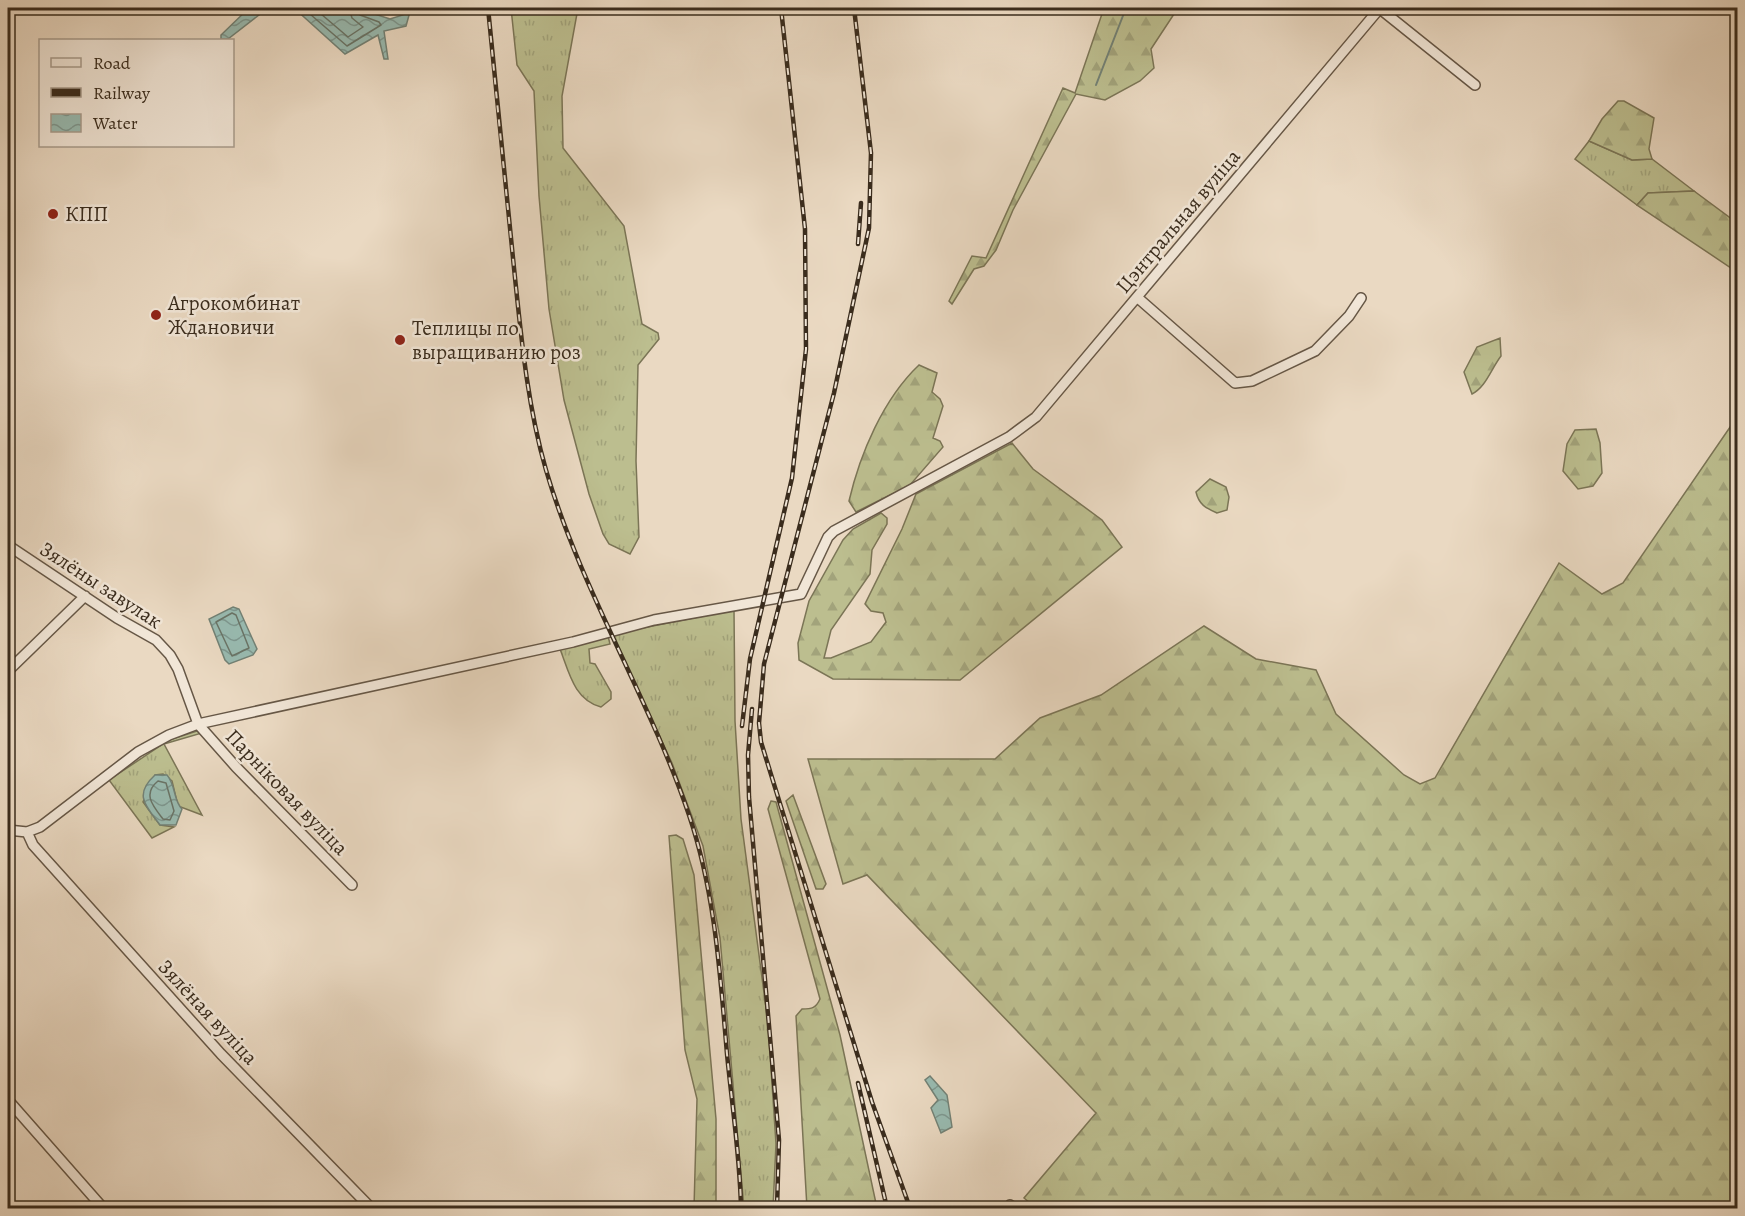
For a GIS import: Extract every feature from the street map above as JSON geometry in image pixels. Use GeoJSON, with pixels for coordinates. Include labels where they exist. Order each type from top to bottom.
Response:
{"type":"FeatureCollection","features":[{"type":"Feature","properties":{"kind":"street"},"geometry":{"type":"LineString","coordinates":[[1380,8],[1475,85]]}},
{"type":"Feature","properties":{"kind":"street","name":"Цэнтральная вуліца"},"geometry":{"type":"LineString","coordinates":[[198,724],[573,642],[654,620],[801,594],[828,537],[834,531],[1009,437],[1036,417],[1380,8]]}},
{"type":"Feature","properties":{"kind":"street"},"geometry":{"type":"LineString","coordinates":[[1138,298],[1235,383],[1252,381],[1316,351],[1349,316],[1362,298]]}},
{"type":"Feature","properties":{"kind":"street","name":"Зялёны завулак"},"geometry":{"type":"LineString","coordinates":[[9,546],[156,640],[170,655],[198,724]]}},
{"type":"Feature","properties":{"kind":"street"},"geometry":{"type":"LineString","coordinates":[[8,671],[85,596]]}},
{"type":"Feature","properties":{"kind":"street"},"geometry":{"type":"LineString","coordinates":[[8,830],[27,832],[49,822],[138,752],[198,724]]}},
{"type":"Feature","properties":{"kind":"street","name":"Парніковая вуліца"},"geometry":{"type":"LineString","coordinates":[[198,724],[236,767],[352,885]]}},
{"type":"Feature","properties":{"kind":"street","name":"Зялёная вуліца"},"geometry":{"type":"LineString","coordinates":[[27,832],[33,845],[184,1014],[366,1206]]}},
{"type":"Feature","properties":{"kind":"street"},"geometry":{"type":"LineString","coordinates":[[8,1100],[103,1209]]}},
{"type":"Feature","properties":{"kind":"green space"},"geometry":{"type":"Polygon","coordinates":[[[511,8],[578,8],[562,96],[563,148],[624,226],[642,324],[658,333],[659,339],[638,365],[636,461],[639,537],[630,554],[609,544],[603,534],[589,494],[564,400],[549,309],[539,196],[534,91],[517,65],[511,8]]]}},
{"type":"Feature","properties":{"kind":"green space"},"geometry":{"type":"Polygon","coordinates":[[[1104,8],[1178,8],[1151,49],[1154,68],[1140,81],[1105,100],[1076,94],[1013,210],[996,250],[984,266],[974,269],[952,304],[949,301],[972,256],[986,258],[1063,88],[1075,93],[1104,8]]]}},
{"type":"Feature","properties":{"kind":"green space"},"geometry":{"type":"Polygon","coordinates":[[[1618,101],[1624,101],[1654,118],[1649,149],[1652,159],[1632,160],[1589,141],[1602,119],[1618,101]]]}},
{"type":"Feature","properties":{"kind":"green space"},"geometry":{"type":"Polygon","coordinates":[[[1589,141],[1632,160],[1652,159],[1694,191],[1648,193],[1637,205],[1575,159],[1589,141]]]}},
{"type":"Feature","properties":{"kind":"green space"},"geometry":{"type":"Polygon","coordinates":[[[1694,191],[1737,223],[1737,272],[1637,205],[1648,193],[1694,191]]]}},
{"type":"Feature","properties":{"kind":"green space"},"geometry":{"type":"Polygon","coordinates":[[[1500,338],[1501,356],[1485,382],[1472,394],[1464,372],[1477,347],[1500,338]]]}},
{"type":"Feature","properties":{"kind":"green space"},"geometry":{"type":"Polygon","coordinates":[[[919,365],[937,373],[932,392],[940,399],[943,406],[933,438],[940,441],[943,447],[910,485],[856,512],[849,501],[866,446],[894,394],[919,365]]]}},
{"type":"Feature","properties":{"kind":"green space"},"geometry":{"type":"Polygon","coordinates":[[[1737,417],[1737,1208],[1036,1208],[1024,1198],[1096,1113],[867,875],[843,884],[808,759],[995,759],[1040,718],[1101,695],[1204,626],[1256,659],[1316,670],[1336,714],[1404,775],[1420,784],[1435,778],[1559,563],[1602,594],[1623,583],[1737,417]]]}},
{"type":"Feature","properties":{"kind":"green space"},"geometry":{"type":"Polygon","coordinates":[[[1596,429],[1600,443],[1602,473],[1593,486],[1578,489],[1563,471],[1567,444],[1575,430],[1596,429]]]}},
{"type":"Feature","properties":{"kind":"green space"},"geometry":{"type":"Polygon","coordinates":[[[1012,443],[1033,469],[1102,520],[1122,547],[960,680],[833,679],[799,660],[798,643],[809,601],[843,540],[853,529],[881,513],[887,518],[887,524],[872,550],[870,574],[831,630],[824,658],[831,658],[871,642],[886,622],[883,613],[871,611],[865,604],[902,529],[916,494],[1012,443]]]}},
{"type":"Feature","properties":{"kind":"green space"},"geometry":{"type":"Polygon","coordinates":[[[1210,479],[1226,487],[1229,497],[1227,510],[1217,513],[1206,508],[1199,500],[1196,492],[1210,479]]]}},
{"type":"Feature","properties":{"kind":"green space"},"geometry":{"type":"Polygon","coordinates":[[[734,610],[735,721],[741,819],[768,1023],[776,1144],[773,1208],[744,1208],[720,938],[703,846],[672,763],[612,634],[734,610]]]}},
{"type":"Feature","properties":{"kind":"green space"},"geometry":{"type":"Polygon","coordinates":[[[608,636],[610,644],[589,649],[590,663],[595,664],[611,692],[611,699],[601,707],[584,698],[579,692],[560,649],[608,636]]]}},
{"type":"Feature","properties":{"kind":"green space"},"geometry":{"type":"Polygon","coordinates":[[[197,731],[202,733],[164,744],[202,815],[178,806],[172,781],[163,774],[155,775],[143,802],[160,825],[174,827],[152,838],[109,780],[169,740],[197,731]]]}},
{"type":"Feature","properties":{"kind":"green space"},"geometry":{"type":"Polygon","coordinates":[[[793,795],[826,884],[823,889],[816,889],[786,801],[793,795]]]}},
{"type":"Feature","properties":{"kind":"green space"},"geometry":{"type":"Polygon","coordinates":[[[771,801],[776,802],[840,1035],[877,1208],[807,1208],[796,1016],[802,1009],[815,1006],[820,999],[768,809],[771,801]]]}},
{"type":"Feature","properties":{"kind":"green space"},"geometry":{"type":"Polygon","coordinates":[[[676,835],[683,839],[694,875],[716,1119],[716,1208],[694,1208],[697,1099],[685,1050],[669,836],[676,835]]]}},
{"type":"Feature","properties":{"kind":"water"},"geometry":{"type":"Polygon","coordinates":[[[249,8],[268,8],[228,39],[221,39],[221,35],[249,8]]]}},
{"type":"Feature","properties":{"kind":"water"},"geometry":{"type":"Polygon","coordinates":[[[294,8],[356,8],[390,19],[403,15],[406,8],[411,8],[406,26],[384,31],[388,59],[384,59],[378,35],[345,54],[294,8]]]}},
{"type":"Feature","properties":{"kind":"water"},"geometry":{"type":"Polygon","coordinates":[[[233,607],[239,609],[257,649],[253,655],[229,664],[225,660],[209,619],[233,607]]]}},
{"type":"Feature","properties":{"kind":"water"},"geometry":{"type":"Polygon","coordinates":[[[155,775],[167,775],[172,783],[182,809],[176,825],[160,825],[146,806],[143,795],[148,782],[155,775]]]}},
{"type":"Feature","properties":{"kind":"water"},"geometry":{"type":"Polygon","coordinates":[[[930,1076],[947,1095],[952,1127],[941,1133],[931,1108],[938,1100],[925,1080],[930,1076]]]}},
{"type":"Feature","properties":{"kind":"waterway"},"geometry":{"type":"LineString","coordinates":[[1096,85],[1126,8]]}},
{"type":"Feature","properties":{"kind":"railway"},"geometry":{"type":"LineString","coordinates":[[488,8],[519,319],[539,445],[577,558],[655,728],[673,771],[698,844],[711,903],[719,963],[741,1208]]}},
{"type":"Feature","properties":{"kind":"railway"},"geometry":{"type":"LineString","coordinates":[[742,726],[750,659],[792,478],[806,349],[805,229],[781,8]]}},
{"type":"Feature","properties":{"kind":"railway"},"geometry":{"type":"LineString","coordinates":[[854,8],[871,153],[869,228],[834,393],[764,664],[759,723],[761,742],[872,1102],[910,1208]]}},
{"type":"Feature","properties":{"kind":"railway"},"geometry":{"type":"LineString","coordinates":[[858,244],[861,203]]}},
{"type":"Feature","properties":{"kind":"railway"},"geometry":{"type":"LineString","coordinates":[[752,709],[748,755],[749,797],[779,1140],[777,1208]]}},
{"type":"Feature","properties":{"kind":"railway"},"geometry":{"type":"LineString","coordinates":[[858,1083],[887,1208]]}},
{"type":"Feature","properties":{"kind":"place","name":"КПП"},"geometry":{"type":"Point","coordinates":[53,214]}},
{"type":"Feature","properties":{"kind":"place","name":"Агрокомбинат Ждановичи"},"geometry":{"type":"Point","coordinates":[156,315]}},
{"type":"Feature","properties":{"kind":"place","name":"Теплицы по выращиванию роз"},"geometry":{"type":"Point","coordinates":[400,340]}}]}
